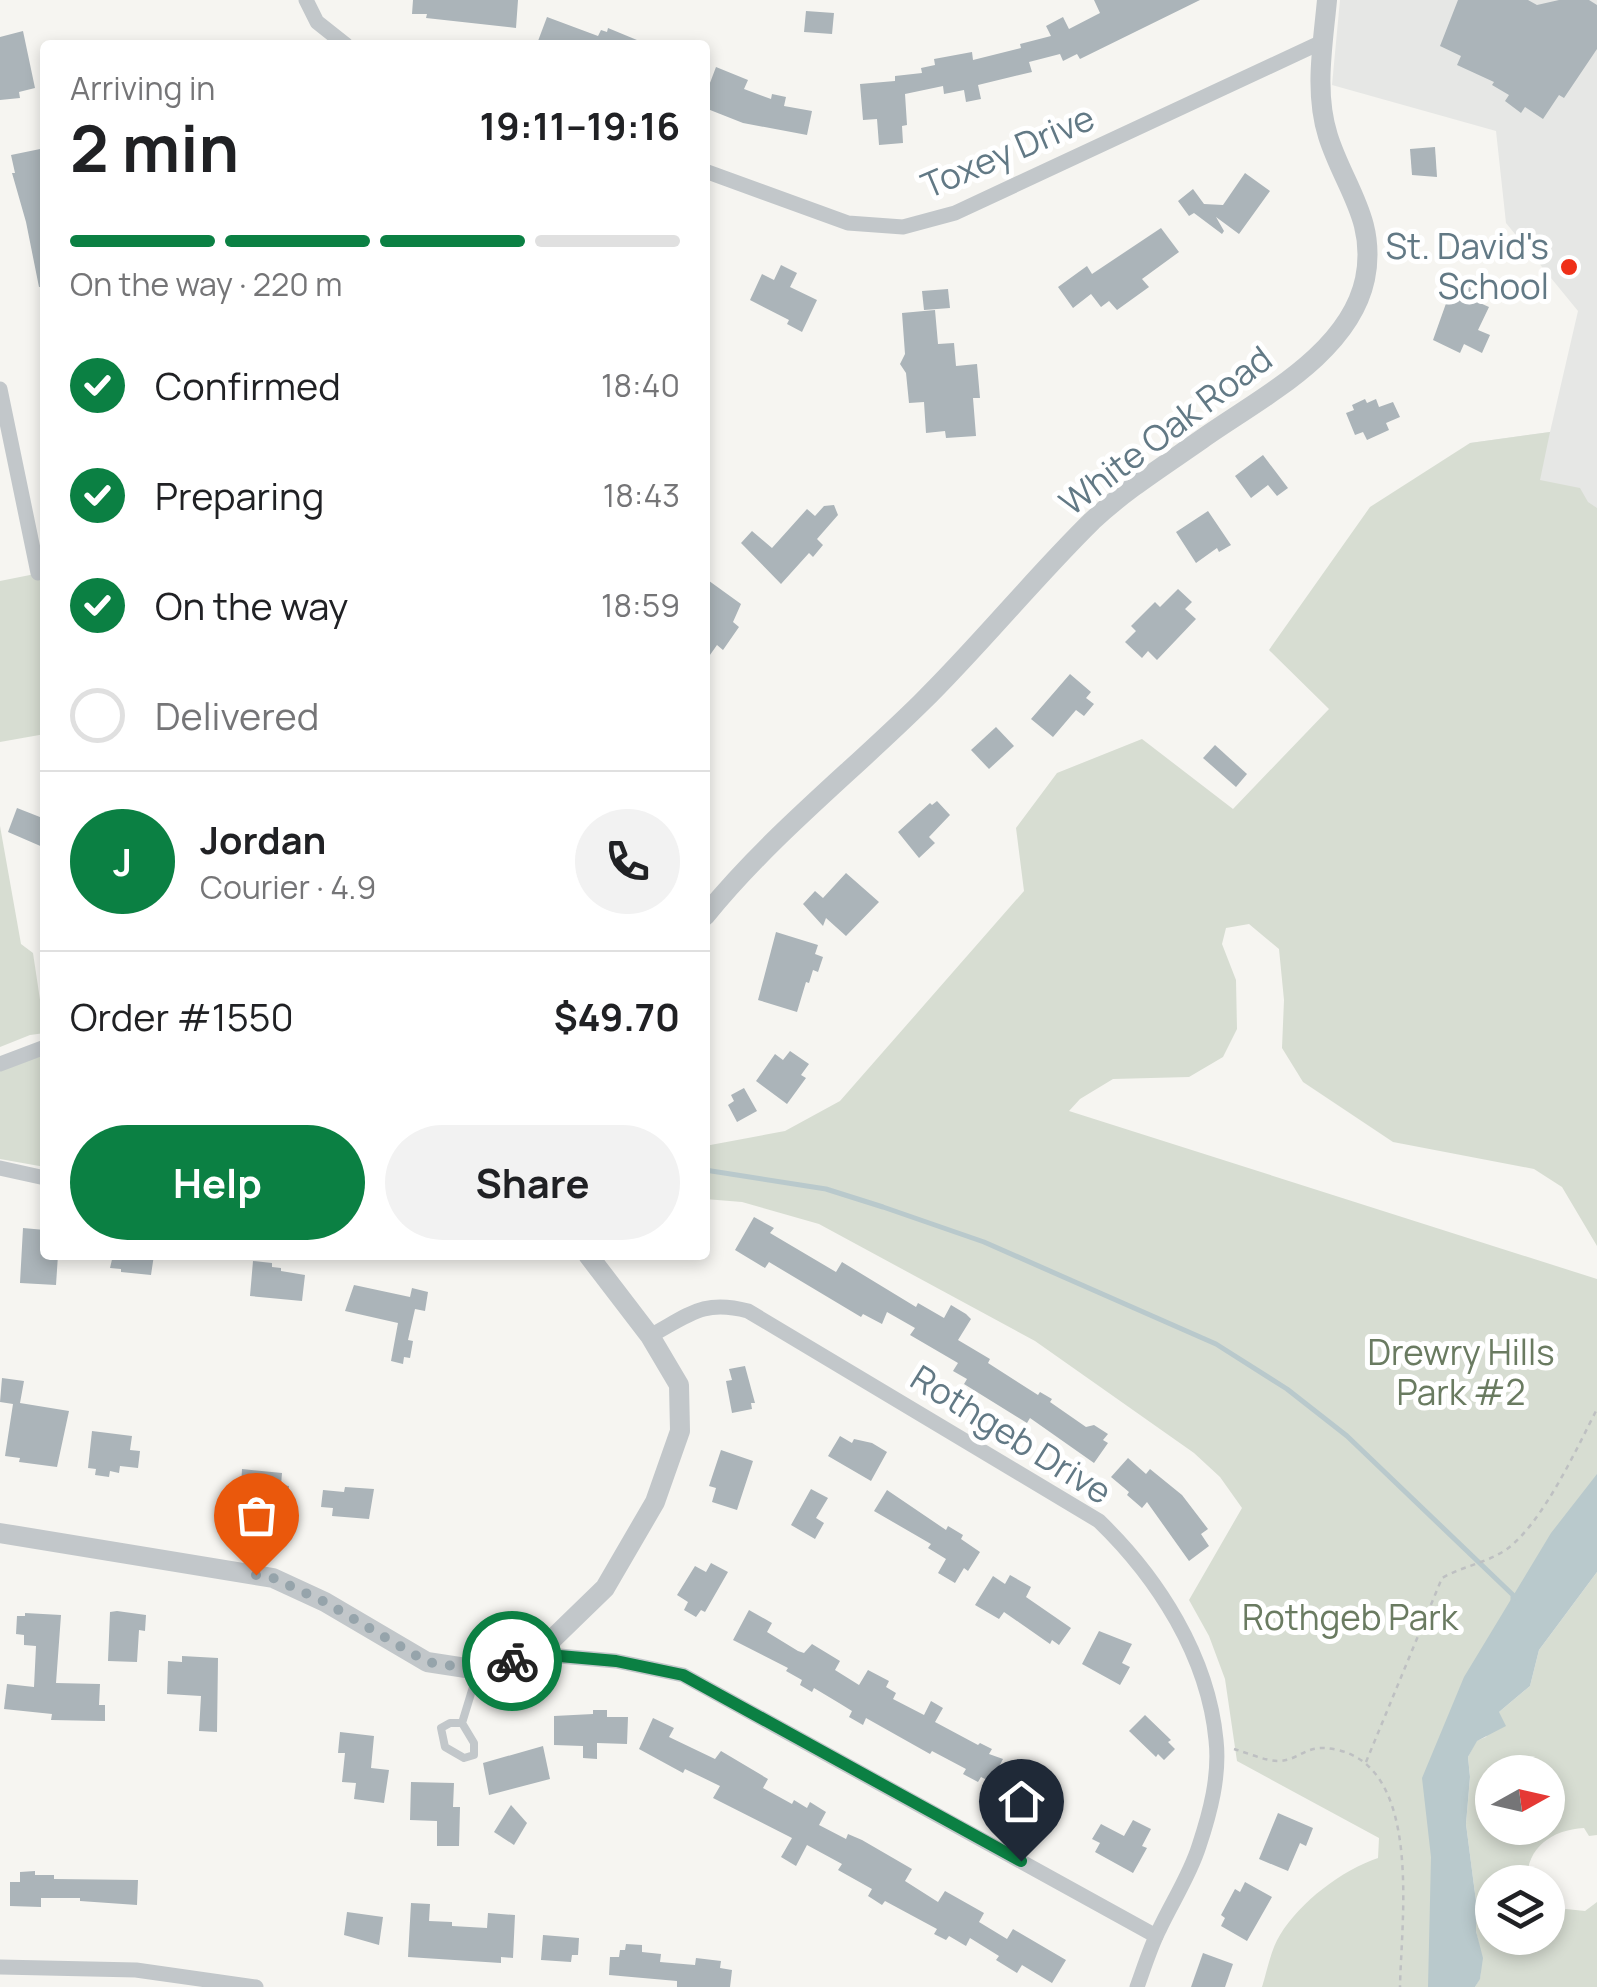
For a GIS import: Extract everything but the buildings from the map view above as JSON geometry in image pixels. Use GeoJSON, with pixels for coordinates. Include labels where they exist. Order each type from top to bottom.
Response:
{"type":"FeatureCollection","features":[{"type":"Feature","properties":{"kind":"street"},"geometry":{"type":"LineString","coordinates":[[306,0],[317,22],[340,40]]}},
{"type":"Feature","properties":{"kind":"street","name":"White Oak Road"},"geometry":{"type":"LineString","coordinates":[[710,911],[780,836],[942,682],[1095,518],[1288,378],[1326,349],[1346,327],[1365,278],[1366,229],[1348,177],[1328,138],[1322,111],[1327,0]]}},
{"type":"Feature","properties":{"kind":"street","name":"Toxey Drive"},"geometry":{"type":"LineString","coordinates":[[710,173],[848,223],[903,227],[955,213],[1324,41]]}},
{"type":"Feature","properties":{"kind":"street"},"geometry":{"type":"LineString","coordinates":[[0,388],[38,573]]}},
{"type":"Feature","properties":{"kind":"street"},"geometry":{"type":"LineString","coordinates":[[0,1064],[40,1049]]}},
{"type":"Feature","properties":{"kind":"street"},"geometry":{"type":"LineString","coordinates":[[0,1168],[40,1177]]}},
{"type":"Feature","properties":{"kind":"street"},"geometry":{"type":"LineString","coordinates":[[537,1654],[605,1588],[655,1502],[680,1431],[679,1385],[650,1336],[592,1260]]}},
{"type":"Feature","properties":{"kind":"street","name":"Rothgeb Drive"},"geometry":{"type":"LineString","coordinates":[[650,1336],[701,1309],[721,1304],[748,1311],[1099,1520],[1132,1553],[1162,1594],[1197,1664],[1210,1703],[1217,1743],[1214,1795],[1198,1850],[1136,1987]]}},
{"type":"Feature","properties":{"kind":"street"},"geometry":{"type":"LineString","coordinates":[[0,1533],[273,1578],[325,1602],[427,1662],[479,1670],[537,1654],[616,1661],[683,1675],[1156,1936]]}},
{"type":"Feature","properties":{"kind":"street"},"geometry":{"type":"LineString","coordinates":[[0,1967],[136,1970],[256,1987]]}},
{"type":"Feature","properties":{"kind":"lane"},"geometry":{"type":"LineString","coordinates":[[462,1723],[450,1722],[441,1728],[445,1747],[464,1758],[474,1754],[474,1743],[462,1723],[479,1670]]}},
{"type":"Feature","properties":{"kind":"path"},"geometry":{"type":"LineString","coordinates":[[1366,1762],[1442,1578],[1458,1568],[1487,1560],[1524,1534],[1597,1409]]}},
{"type":"Feature","properties":{"kind":"path"},"geometry":{"type":"LineString","coordinates":[[1217,1743],[1276,1761],[1306,1749],[1324,1747],[1366,1762],[1394,1806],[1401,1840],[1400,1987]]}},
{"type":"Feature","properties":{"kind":"shaded area","name":"St. David's School"},"geometry":{"type":"Polygon","coordinates":[[[1340,0],[1597,0],[1597,575],[1470,443],[1550,432],[1578,311],[1506,223],[1496,131],[1332,85],[1340,0]]]}},
{"type":"Feature","properties":{"kind":"shaded area"},"geometry":{"type":"Polygon","coordinates":[[[1597,1474],[1597,1572],[1539,1650],[1530,1686],[1499,1712],[1506,1726],[1477,1741],[1468,1757],[1466,1824],[1475,1894],[1475,1955],[1483,1958],[1480,1979],[1475,1987],[1428,1987],[1431,1857],[1422,1778],[1464,1677],[1551,1533],[1597,1474]]]}},
{"type":"Feature","properties":{"kind":"green space"},"geometry":{"type":"Polygon","coordinates":[[[1550,432],[1540,480],[1580,488],[1597,508],[1597,1246],[1562,1187],[1534,1169],[1393,1142],[1303,1082],[1282,1048],[1284,1000],[1279,949],[1249,924],[1226,928],[1222,944],[1236,980],[1237,1029],[1223,1057],[1189,1077],[1113,1079],[1080,1099],[1069,1111],[1597,1279],[1597,1503],[1460,1701],[1447,1987],[1262,1987],[1274,1947],[1288,1923],[1323,1889],[1350,1870],[1378,1858],[1379,1838],[1237,1761],[1225,1679],[1209,1636],[1189,1600],[1242,1508],[1220,1477],[1194,1453],[1035,1341],[819,1224],[742,1202],[710,1199],[710,1145],[785,1131],[840,1101],[1024,891],[1016,828],[1057,773],[1142,739],[1233,809],[1329,709],[1269,650],[1370,507],[1470,443],[1550,432]]]}},
{"type":"Feature","properties":{"kind":"green space"},"geometry":{"type":"Polygon","coordinates":[[[40,573],[40,735],[0,742],[0,581],[40,573]]]}},
{"type":"Feature","properties":{"kind":"green space"},"geometry":{"type":"Polygon","coordinates":[[[0,826],[21,944],[33,953],[40,1034],[0,1047],[0,826]]]}},
{"type":"Feature","properties":{"kind":"green space"},"geometry":{"type":"Polygon","coordinates":[[[40,1057],[40,1166],[0,1159],[0,1069],[40,1057]]]}},
{"type":"Feature","properties":{"kind":"green space"},"geometry":{"type":"Polygon","coordinates":[[[1597,1572],[1597,1835],[1589,1836],[1584,1828],[1565,1832],[1565,1755],[1475,1755],[1475,1845],[1541,1845],[1530,1865],[1475,1865],[1475,1894],[1466,1824],[1468,1757],[1476,1741],[1486,1737],[1499,1712],[1530,1686],[1539,1650],[1597,1572]]]}},
{"type":"Feature","properties":{"kind":"green space"},"geometry":{"type":"Polygon","coordinates":[[[1597,1902],[1597,1987],[1475,1987],[1481,1955],[1565,1955],[1565,1909],[1585,1911],[1597,1902]]]}},
{"type":"Feature","properties":{"kind":"waterway"},"geometry":{"type":"LineString","coordinates":[[710,1171],[826,1189],[883,1207],[984,1242],[1216,1344],[1287,1389],[1347,1436],[1513,1599]]}},
{"type":"Feature","properties":{"kind":"way so far"},"geometry":{"type":"LineString","coordinates":[[256,1575],[273,1578],[325,1602],[427,1662],[479,1670],[512,1661]]}},
{"type":"Feature","properties":{"kind":"place","name":"St. David's School"},"geometry":{"type":"Point","coordinates":[1569,267]}},
{"type":"Feature","properties":{"kind":"route"},"geometry":{"type":"LineString","coordinates":[[512,1661],[537,1654],[616,1661],[683,1675],[1021,1861]]}},
{"type":"Feature","properties":{"kind":"park label","name":"Drewry Hills Park #2"},"geometry":{"type":"Point","coordinates":[1461,1373]}},
{"type":"Feature","properties":{"kind":"park label","name":"Rothgeb Park"},"geometry":{"type":"Point","coordinates":[1350,1618]}}]}
